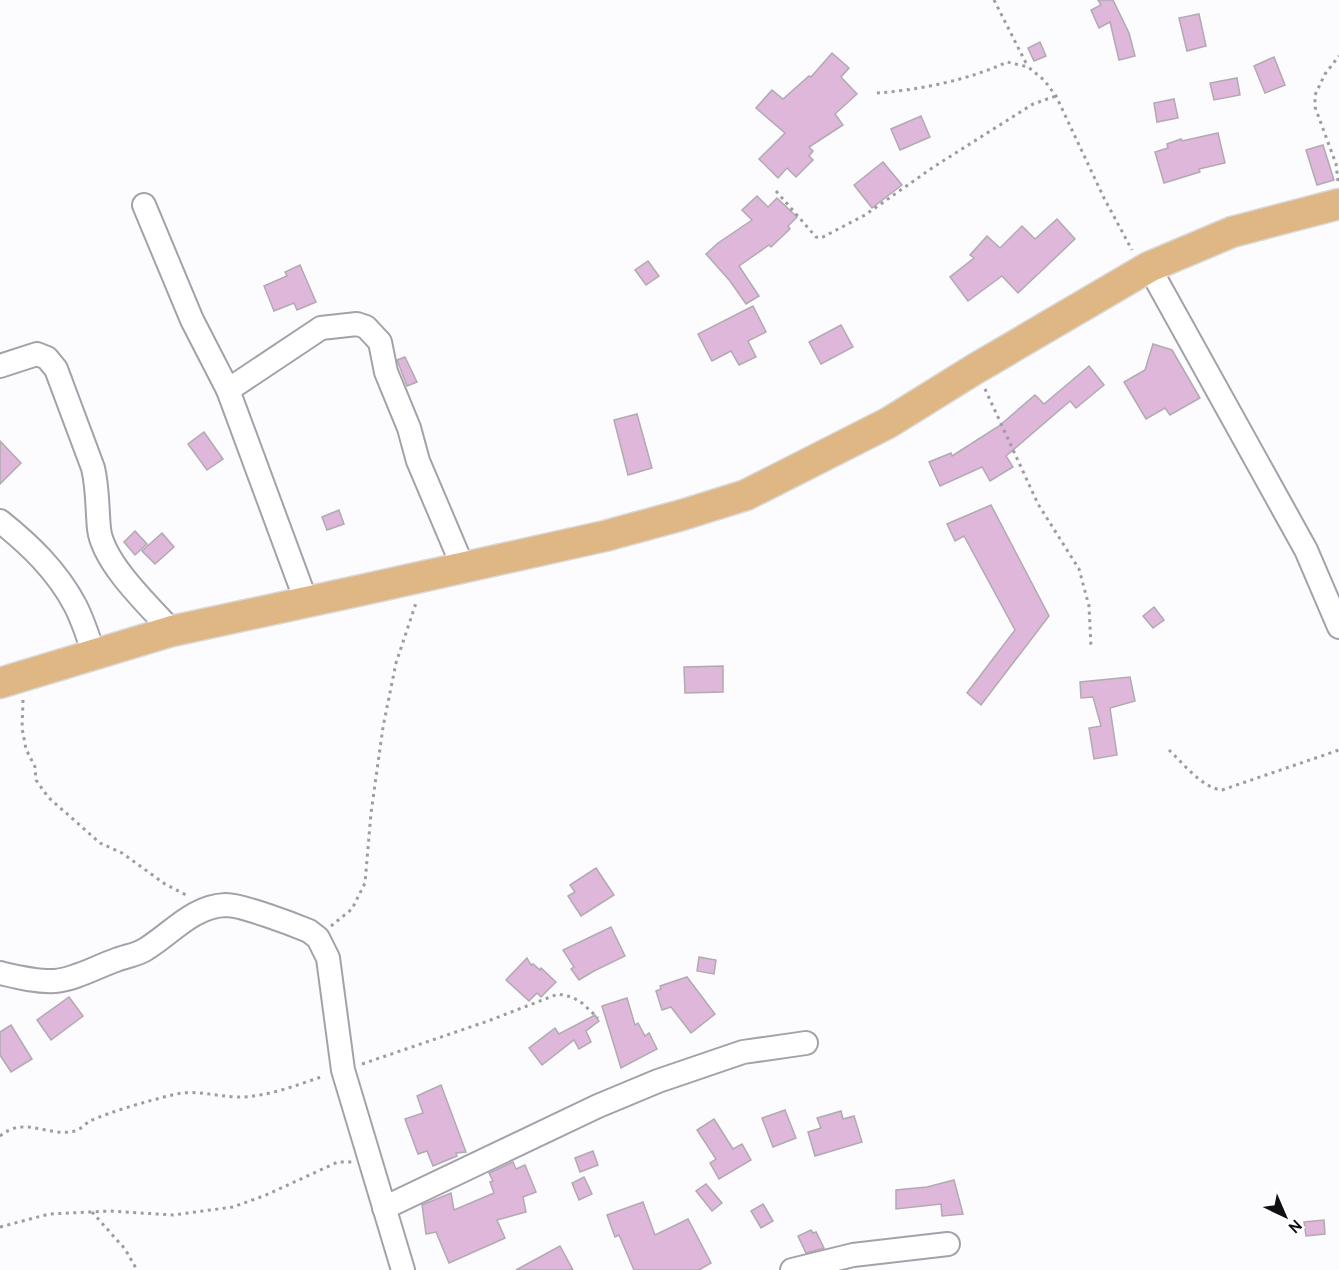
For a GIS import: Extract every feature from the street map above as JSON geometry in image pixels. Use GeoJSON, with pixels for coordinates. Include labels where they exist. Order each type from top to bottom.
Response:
{"type":"FeatureCollection","features":[{"type":"Feature","properties":{"kind":"main road"},"geometry":{"type":"LineString","coordinates":[[12,678],[172,631],[605,536],[746,495],[888,423],[1146,269],[1232,232],[1339,194]]}},
{"type":"Feature","properties":{"kind":"street"},"geometry":{"type":"LineString","coordinates":[[144,205],[192,320],[228,390],[306,601]]}},
{"type":"Feature","properties":{"kind":"street"},"geometry":{"type":"LineString","coordinates":[[1146,269],[1306,550],[1339,627]]}},
{"type":"Feature","properties":{"kind":"street"},"geometry":{"type":"LineString","coordinates":[[228,390],[321,328],[357,324],[366,327],[380,342],[386,372],[409,428],[418,461],[463,567]]}},
{"type":"Feature","properties":{"kind":"street"},"geometry":{"type":"LineString","coordinates":[[0,366],[37,354],[47,358],[56,369],[93,468],[98,493],[99,530],[104,545],[132,588],[172,631]]}},
{"type":"Feature","properties":{"kind":"street"},"geometry":{"type":"LineString","coordinates":[[0,521],[27,542],[42,558],[70,596],[94,654]]}},
{"type":"Feature","properties":{"kind":"street"},"geometry":{"type":"LineString","coordinates":[[0,973],[55,981],[75,976],[148,948],[172,928],[208,907],[228,905],[309,931],[318,938],[328,958],[343,1070],[403,1270]]}},
{"type":"Feature","properties":{"kind":"street"},"geometry":{"type":"LineString","coordinates":[[384,1208],[587,1111],[658,1081],[743,1052],[806,1043]]}},
{"type":"Feature","properties":{"kind":"street"},"geometry":{"type":"LineString","coordinates":[[792,1270],[853,1255],[948,1244]]}},
{"type":"Feature","properties":{"kind":"path"},"geometry":{"type":"LineString","coordinates":[[994,0],[1028,67],[1044,80],[1056,96],[1104,198],[1146,269]]}},
{"type":"Feature","properties":{"kind":"path"},"geometry":{"type":"LineString","coordinates":[[1339,56],[1325,74],[1315,95],[1315,107],[1336,164],[1339,194]]}},
{"type":"Feature","properties":{"kind":"path"},"geometry":{"type":"LineString","coordinates":[[877,93],[917,88],[987,72],[1007,62],[1028,67]]}},
{"type":"Feature","properties":{"kind":"path"},"geometry":{"type":"LineString","coordinates":[[776,191],[816,237],[821,238],[865,215],[935,166],[1033,104],[1056,96]]}},
{"type":"Feature","properties":{"kind":"path"},"geometry":{"type":"LineString","coordinates":[[975,369],[1038,504],[1079,569],[1089,606],[1090,647]]}},
{"type":"Feature","properties":{"kind":"path"},"geometry":{"type":"LineString","coordinates":[[318,938],[352,909],[365,883],[371,813],[383,727],[396,663],[425,576]]}},
{"type":"Feature","properties":{"kind":"path"},"geometry":{"type":"LineString","coordinates":[[12,678],[26,749],[35,768],[36,780],[48,796],[100,843],[122,853],[165,884],[208,907]]}},
{"type":"Feature","properties":{"kind":"path"},"geometry":{"type":"LineString","coordinates":[[1169,750],[1203,782],[1222,790],[1339,750]]}},
{"type":"Feature","properties":{"kind":"path"},"geometry":{"type":"LineString","coordinates":[[0,1136],[6,1131],[31,1126],[54,1131],[75,1131],[90,1121],[173,1094],[210,1092],[236,1097],[280,1090],[488,1021],[558,994],[572,997],[582,1003],[598,1018]]}},
{"type":"Feature","properties":{"kind":"path"},"geometry":{"type":"LineString","coordinates":[[0,1227],[49,1214],[110,1210],[173,1215],[233,1207],[266,1195],[338,1162],[355,1162],[371,1167]]}},
{"type":"Feature","properties":{"kind":"path"},"geometry":{"type":"LineString","coordinates":[[92,1212],[125,1250],[137,1270]]}},
{"type":"Feature","properties":{"kind":"building"},"geometry":{"type":"Polygon","coordinates":[[[1098,0],[1113,0],[1129,33],[1135,56],[1119,60],[1110,22],[1099,28],[1091,10],[1101,5],[1098,0]]]}},
{"type":"Feature","properties":{"kind":"building"},"geometry":{"type":"Polygon","coordinates":[[[1199,14],[1206,46],[1187,51],[1179,18],[1199,14]]]}},
{"type":"Feature","properties":{"kind":"building"},"geometry":{"type":"Polygon","coordinates":[[[1040,42],[1046,56],[1034,61],[1028,48],[1040,42]]]}},
{"type":"Feature","properties":{"kind":"building"},"geometry":{"type":"Polygon","coordinates":[[[832,53],[849,68],[841,77],[857,94],[835,114],[843,125],[809,147],[813,151],[809,156],[813,160],[796,177],[787,168],[778,178],[759,159],[785,133],[756,108],[772,90],[783,99],[809,76],[811,77],[832,53]]]}},
{"type":"Feature","properties":{"kind":"building"},"geometry":{"type":"Polygon","coordinates":[[[1274,57],[1285,85],[1265,93],[1254,66],[1274,57]]]}},
{"type":"Feature","properties":{"kind":"building"},"geometry":{"type":"Polygon","coordinates":[[[1237,78],[1240,95],[1214,100],[1210,83],[1237,78]]]}},
{"type":"Feature","properties":{"kind":"building"},"geometry":{"type":"Polygon","coordinates":[[[1174,99],[1178,118],[1157,122],[1154,103],[1174,99]]]}},
{"type":"Feature","properties":{"kind":"building"},"geometry":{"type":"Polygon","coordinates":[[[921,116],[930,137],[900,150],[891,129],[921,116]]]}},
{"type":"Feature","properties":{"kind":"building"},"geometry":{"type":"Polygon","coordinates":[[[1218,133],[1225,163],[1199,169],[1200,172],[1164,183],[1155,152],[1168,148],[1167,144],[1181,139],[1182,141],[1218,133]]]}},
{"type":"Feature","properties":{"kind":"building"},"geometry":{"type":"Polygon","coordinates":[[[1323,145],[1334,180],[1317,185],[1306,150],[1323,145]]]}},
{"type":"Feature","properties":{"kind":"building"},"geometry":{"type":"Polygon","coordinates":[[[883,162],[902,185],[872,208],[854,185],[883,162]]]}},
{"type":"Feature","properties":{"kind":"building"},"geometry":{"type":"Polygon","coordinates":[[[757,196],[768,207],[777,198],[797,217],[788,226],[790,229],[771,247],[769,245],[739,266],[759,296],[746,304],[730,281],[706,254],[752,220],[742,210],[757,196]]]}},
{"type":"Feature","properties":{"kind":"building"},"geometry":{"type":"Polygon","coordinates":[[[1057,219],[1075,239],[1018,293],[1002,276],[968,301],[950,277],[974,258],[970,255],[987,236],[1000,248],[1022,226],[1035,239],[1057,219]]]}},
{"type":"Feature","properties":{"kind":"building"},"geometry":{"type":"Polygon","coordinates":[[[648,261],[659,276],[646,285],[635,270],[648,261]]]}},
{"type":"Feature","properties":{"kind":"building"},"geometry":{"type":"Polygon","coordinates":[[[300,265],[316,302],[297,310],[294,303],[274,311],[264,286],[287,276],[285,272],[300,265]]]}},
{"type":"Feature","properties":{"kind":"building"},"geometry":{"type":"Polygon","coordinates":[[[753,306],[766,332],[748,341],[756,357],[739,365],[731,351],[712,361],[698,334],[753,306]]]}},
{"type":"Feature","properties":{"kind":"building"},"geometry":{"type":"Polygon","coordinates":[[[841,325],[853,347],[821,364],[809,342],[841,325]]]}},
{"type":"Feature","properties":{"kind":"building"},"geometry":{"type":"Polygon","coordinates":[[[1153,344],[1172,350],[1200,398],[1170,415],[1165,408],[1146,419],[1124,382],[1145,370],[1153,344]]]}},
{"type":"Feature","properties":{"kind":"building"},"geometry":{"type":"Polygon","coordinates":[[[405,357],[417,382],[407,386],[397,360],[405,357]]]}},
{"type":"Feature","properties":{"kind":"building"},"geometry":{"type":"Polygon","coordinates":[[[1089,366],[1104,385],[1076,408],[1070,401],[1006,456],[1013,467],[990,481],[982,467],[940,486],[929,462],[951,453],[952,456],[999,426],[1035,395],[1044,404],[1089,366]]]}},
{"type":"Feature","properties":{"kind":"building"},"geometry":{"type":"Polygon","coordinates":[[[637,414],[652,468],[628,475],[614,420],[637,414]]]}},
{"type":"Feature","properties":{"kind":"building"},"geometry":{"type":"Polygon","coordinates":[[[204,432],[223,459],[207,470],[188,444],[204,432]]]}},
{"type":"Feature","properties":{"kind":"building"},"geometry":{"type":"Polygon","coordinates":[[[0,441],[21,463],[0,484],[0,441]]]}},
{"type":"Feature","properties":{"kind":"building"},"geometry":{"type":"Polygon","coordinates":[[[991,505],[1049,616],[981,705],[967,693],[1015,630],[964,536],[955,541],[947,524],[991,505]]]}},
{"type":"Feature","properties":{"kind":"building"},"geometry":{"type":"Polygon","coordinates":[[[339,510],[344,524],[327,530],[322,517],[339,510]]]}},
{"type":"Feature","properties":{"kind":"building"},"geometry":{"type":"Polygon","coordinates":[[[135,531],[147,544],[135,555],[124,542],[135,531]]]}},
{"type":"Feature","properties":{"kind":"building"},"geometry":{"type":"Polygon","coordinates":[[[162,533],[174,547],[155,564],[142,551],[162,533]]]}},
{"type":"Feature","properties":{"kind":"building"},"geometry":{"type":"Polygon","coordinates":[[[1154,607],[1164,620],[1153,628],[1143,616],[1154,607]]]}},
{"type":"Feature","properties":{"kind":"building"},"geometry":{"type":"Polygon","coordinates":[[[723,666],[723,692],[685,693],[684,667],[723,666]]]}},
{"type":"Feature","properties":{"kind":"building"},"geometry":{"type":"Polygon","coordinates":[[[1130,677],[1135,701],[1110,708],[1117,755],[1094,759],[1089,728],[1101,726],[1093,697],[1081,698],[1080,682],[1130,677]]]}},
{"type":"Feature","properties":{"kind":"building"},"geometry":{"type":"Polygon","coordinates":[[[596,868],[614,895],[581,916],[568,896],[575,892],[570,885],[596,868]]]}},
{"type":"Feature","properties":{"kind":"building"},"geometry":{"type":"Polygon","coordinates":[[[611,927],[625,956],[579,980],[571,969],[574,967],[563,950],[611,927]]]}},
{"type":"Feature","properties":{"kind":"building"},"geometry":{"type":"Polygon","coordinates":[[[699,957],[716,960],[714,974],[697,971],[699,957]]]}},
{"type":"Feature","properties":{"kind":"building"},"geometry":{"type":"Polygon","coordinates":[[[527,958],[531,965],[533,964],[540,970],[541,968],[556,982],[541,997],[537,993],[529,1001],[506,980],[527,958]]]}},
{"type":"Feature","properties":{"kind":"building"},"geometry":{"type":"Polygon","coordinates":[[[687,977],[715,1014],[691,1033],[671,1007],[662,1010],[656,991],[661,989],[660,986],[687,977]]]}},
{"type":"Feature","properties":{"kind":"building"},"geometry":{"type":"Polygon","coordinates":[[[69,997],[83,1016],[51,1040],[37,1020],[69,997]]]}},
{"type":"Feature","properties":{"kind":"building"},"geometry":{"type":"Polygon","coordinates":[[[627,998],[635,1025],[638,1023],[645,1036],[649,1033],[657,1049],[621,1068],[602,1006],[627,998]]]}},
{"type":"Feature","properties":{"kind":"building"},"geometry":{"type":"Polygon","coordinates":[[[595,1015],[599,1021],[586,1031],[591,1042],[579,1049],[574,1040],[542,1065],[529,1048],[555,1028],[559,1034],[595,1015]]]}},
{"type":"Feature","properties":{"kind":"building"},"geometry":{"type":"Polygon","coordinates":[[[11,1025],[32,1059],[11,1072],[0,1055],[0,1032],[11,1025]]]}},
{"type":"Feature","properties":{"kind":"building"},"geometry":{"type":"Polygon","coordinates":[[[441,1085],[466,1152],[456,1153],[457,1156],[433,1166],[427,1151],[418,1154],[405,1119],[423,1113],[417,1096],[441,1085]]]}},
{"type":"Feature","properties":{"kind":"building"},"geometry":{"type":"Polygon","coordinates":[[[785,1110],[796,1138],[773,1147],[762,1118],[785,1110]]]}},
{"type":"Feature","properties":{"kind":"building"},"geometry":{"type":"Polygon","coordinates":[[[841,1111],[843,1119],[854,1116],[862,1142],[815,1156],[808,1132],[821,1128],[817,1118],[841,1111]]]}},
{"type":"Feature","properties":{"kind":"building"},"geometry":{"type":"Polygon","coordinates":[[[714,1119],[733,1149],[742,1144],[751,1160],[719,1179],[710,1163],[716,1159],[697,1130],[714,1119]]]}},
{"type":"Feature","properties":{"kind":"building"},"geometry":{"type":"Polygon","coordinates":[[[593,1151],[598,1165],[580,1172],[575,1158],[593,1151]]]}},
{"type":"Feature","properties":{"kind":"building"},"geometry":{"type":"Polygon","coordinates":[[[513,1162],[516,1169],[525,1165],[536,1192],[523,1197],[526,1212],[497,1220],[505,1238],[449,1263],[436,1232],[426,1234],[422,1205],[451,1193],[454,1210],[494,1193],[490,1182],[493,1181],[489,1173],[513,1162]]]}},
{"type":"Feature","properties":{"kind":"building"},"geometry":{"type":"Polygon","coordinates":[[[584,1177],[592,1194],[579,1200],[572,1183],[584,1177]]]}},
{"type":"Feature","properties":{"kind":"building"},"geometry":{"type":"Polygon","coordinates":[[[954,1180],[963,1214],[942,1216],[941,1204],[896,1209],[896,1190],[927,1187],[954,1180]]]}},
{"type":"Feature","properties":{"kind":"building"},"geometry":{"type":"Polygon","coordinates":[[[706,1184],[722,1203],[712,1211],[696,1191],[706,1184]]]}},
{"type":"Feature","properties":{"kind":"building"},"geometry":{"type":"Polygon","coordinates":[[[643,1202],[655,1235],[688,1219],[711,1263],[699,1270],[634,1270],[619,1235],[615,1237],[607,1215],[643,1202]]]}},
{"type":"Feature","properties":{"kind":"building"},"geometry":{"type":"Polygon","coordinates":[[[763,1204],[773,1221],[761,1228],[751,1211],[763,1204]]]}},
{"type":"Feature","properties":{"kind":"building"},"geometry":{"type":"Polygon","coordinates":[[[1324,1220],[1325,1234],[1306,1236],[1304,1222],[1324,1220]]]}},
{"type":"Feature","properties":{"kind":"building"},"geometry":{"type":"Polygon","coordinates":[[[811,1230],[813,1233],[816,1232],[824,1248],[806,1253],[798,1236],[811,1230]]]}},
{"type":"Feature","properties":{"kind":"building"},"geometry":{"type":"Polygon","coordinates":[[[560,1246],[573,1270],[516,1270],[560,1246]]]}}]}
